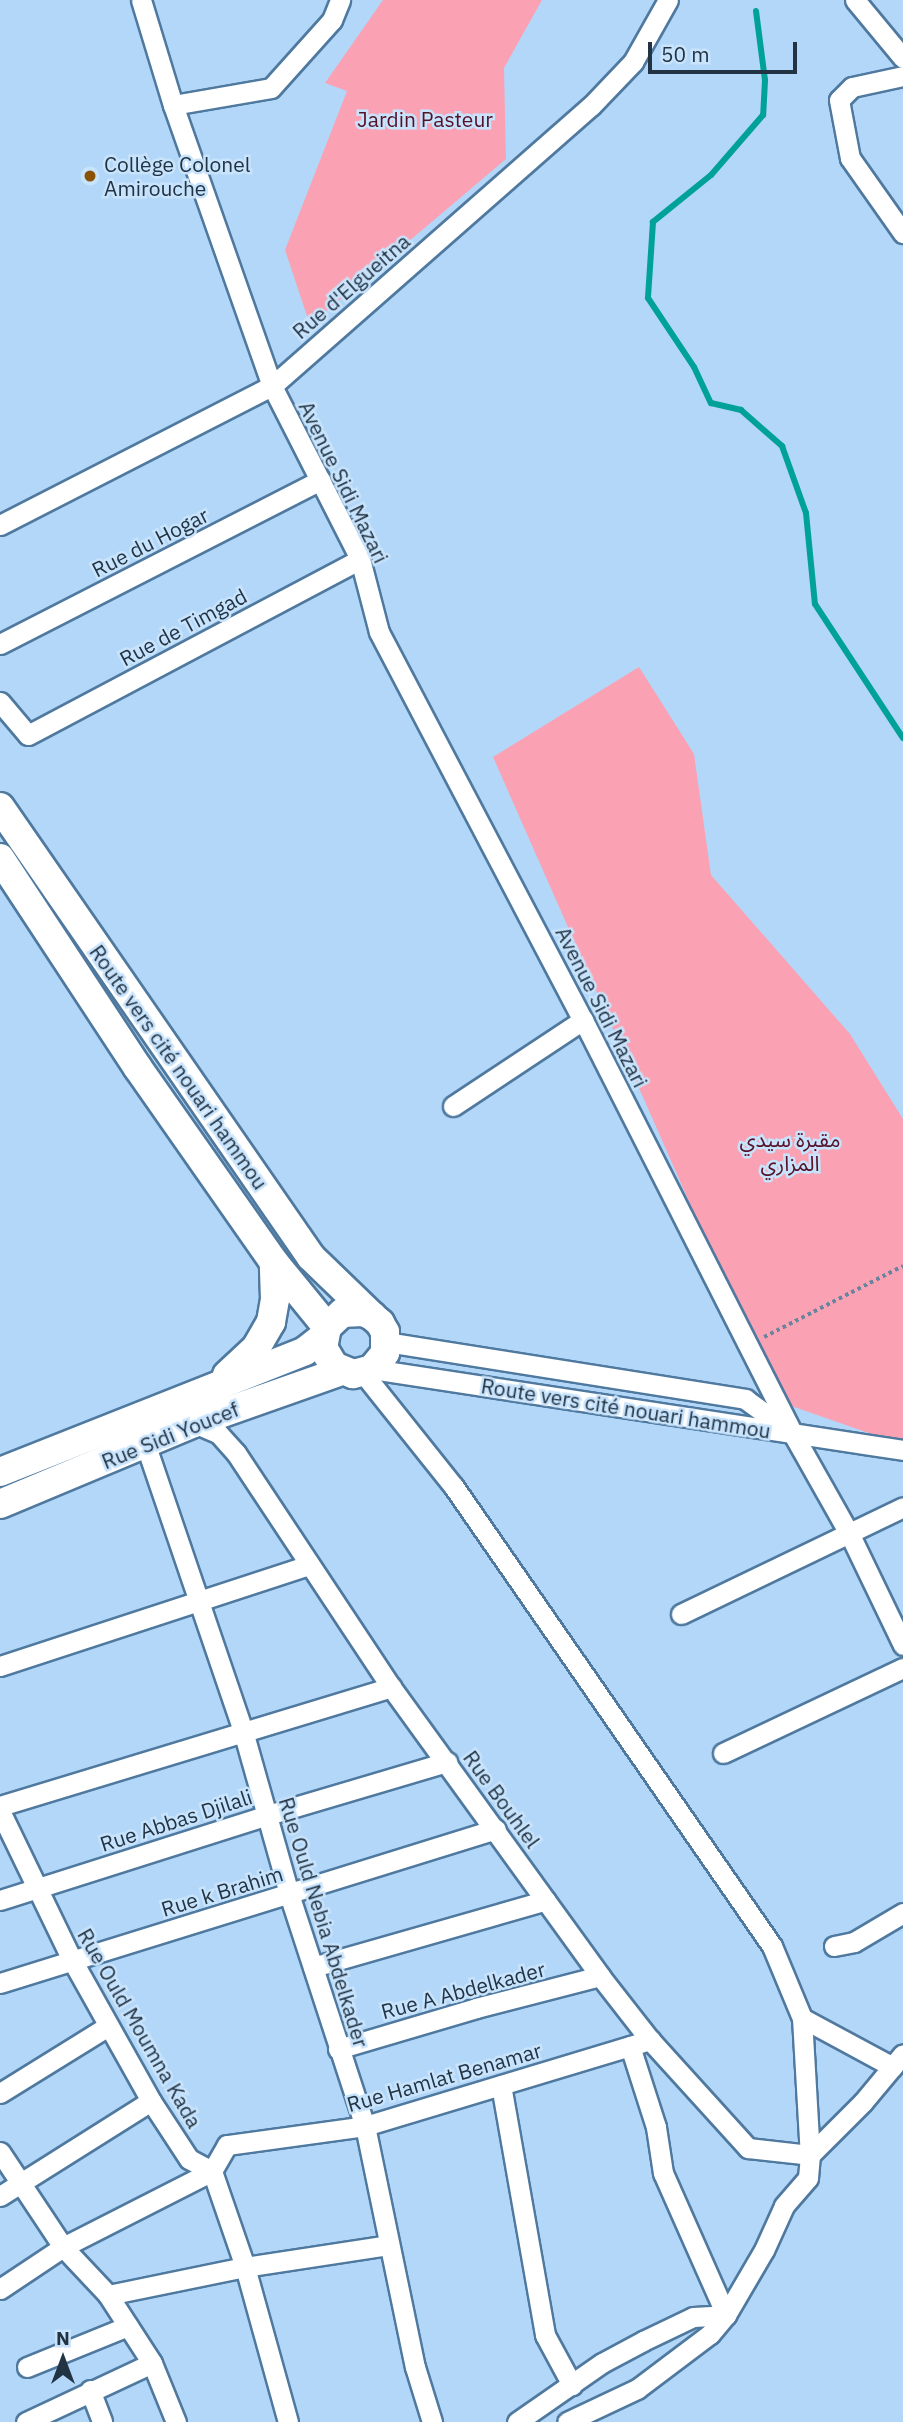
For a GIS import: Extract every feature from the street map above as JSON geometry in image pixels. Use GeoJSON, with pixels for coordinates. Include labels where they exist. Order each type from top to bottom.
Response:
{"type":"FeatureCollection","features":[{"type":"Feature","properties":{"kind":"main road","name":"Route vers cité nouari hammou"},"geometry":{"type":"LineString","coordinates":[[0,807],[311,1257],[372,1316]]}},
{"type":"Feature","properties":{"kind":"main road","name":"Route vers cité nouari hammou"},"geometry":{"type":"LineString","coordinates":[[0,858],[138,1068],[325,1332]]}},
{"type":"Feature","properties":{"kind":"main road"},"geometry":{"type":"LineString","coordinates":[[211,1388],[256,1348],[271,1322],[275,1299],[274,1262]]}},
{"type":"Feature","properties":{"kind":"main road"},"geometry":{"type":"LineString","coordinates":[[0,1472],[305,1351],[342,1313],[352,1311],[372,1316],[380,1323],[387,1342],[380,1362],[359,1371],[327,1357],[325,1332]]}},
{"type":"Feature","properties":{"kind":"main road","name":"Rue Sidi Youcef"},"geometry":{"type":"LineString","coordinates":[[0,1504],[194,1423],[359,1371]]}},
{"type":"Feature","properties":{"kind":"street","name":"Avenue Sidi Mazari"},"geometry":{"type":"LineString","coordinates":[[141,0],[173,105],[272,386],[360,559],[379,632],[583,1020],[903,1645]]}},
{"type":"Feature","properties":{"kind":"street"},"geometry":{"type":"LineString","coordinates":[[173,105],[271,88],[332,20],[340,0]]}},
{"type":"Feature","properties":{"kind":"street","name":"Rue d'Elgueitna"},"geometry":{"type":"LineString","coordinates":[[0,525],[272,386],[591,106],[634,62],[668,0]]}},
{"type":"Feature","properties":{"kind":"street"},"geometry":{"type":"LineString","coordinates":[[855,0],[903,58]]}},
{"type":"Feature","properties":{"kind":"street"},"geometry":{"type":"LineString","coordinates":[[899,220],[850,158],[839,100],[852,87],[903,76]]}},
{"type":"Feature","properties":{"kind":"street","name":"Rue du Hogar"},"geometry":{"type":"LineString","coordinates":[[0,644],[321,480]]}},
{"type":"Feature","properties":{"kind":"street","name":"Rue de Timgad"},"geometry":{"type":"LineString","coordinates":[[0,702],[28,735],[360,559]]}},
{"type":"Feature","properties":{"kind":"street"},"geometry":{"type":"LineString","coordinates":[[453,1106],[583,1020]]}},
{"type":"Feature","properties":{"kind":"street","name":"Route vers cité nouari hammou"},"geometry":{"type":"LineString","coordinates":[[387,1342],[745,1399],[793,1434]]}},
{"type":"Feature","properties":{"kind":"street"},"geometry":{"type":"LineString","coordinates":[[359,1371],[454,1487],[772,1946],[802,2018],[810,2155],[808,2178],[784,2206],[764,2250],[726,2315],[710,2334],[637,2389],[567,2422]]}},
{"type":"Feature","properties":{"kind":"street","name":"Route vers cité nouari hammou"},"geometry":{"type":"LineString","coordinates":[[359,1371],[793,1434]]}},
{"type":"Feature","properties":{"kind":"street","name":"Rue Bouhlel"},"geometry":{"type":"LineString","coordinates":[[194,1423],[218,1433],[236,1453],[391,1687],[600,1976],[650,2040],[748,2148],[810,2155]]}},
{"type":"Feature","properties":{"kind":"street"},"geometry":{"type":"LineString","coordinates":[[793,1434],[903,1450]]}},
{"type":"Feature","properties":{"kind":"street","name":"Rue Ould Nebia Abdelkader"},"geometry":{"type":"LineString","coordinates":[[145,1443],[243,1731],[289,1895],[365,2126],[415,2367],[432,2422]]}},
{"type":"Feature","properties":{"kind":"street"},"geometry":{"type":"LineString","coordinates":[[681,1614],[903,1507]]}},
{"type":"Feature","properties":{"kind":"street"},"geometry":{"type":"LineString","coordinates":[[0,1666],[309,1565]]}},
{"type":"Feature","properties":{"kind":"street"},"geometry":{"type":"LineString","coordinates":[[723,1753],[903,1668]]}},
{"type":"Feature","properties":{"kind":"street"},"geometry":{"type":"LineString","coordinates":[[0,1808],[391,1687]]}},
{"type":"Feature","properties":{"kind":"street","name":"Rue Abbas Djilali"},"geometry":{"type":"LineString","coordinates":[[0,1900],[268,1815],[447,1762]]}},
{"type":"Feature","properties":{"kind":"street","name":"Rue Ould Moumna Kada"},"geometry":{"type":"LineString","coordinates":[[0,1808],[72,1960],[151,2101],[189,2159],[212,2171]]}},
{"type":"Feature","properties":{"kind":"street","name":"Rue k Brahim"},"geometry":{"type":"LineString","coordinates":[[0,1983],[496,1829]]}},
{"type":"Feature","properties":{"kind":"street"},"geometry":{"type":"LineString","coordinates":[[313,1967],[546,1900]]}},
{"type":"Feature","properties":{"kind":"street"},"geometry":{"type":"LineString","coordinates":[[834,1946],[854,1942],[903,1913]]}},
{"type":"Feature","properties":{"kind":"street","name":"Rue A Abdelkader"},"geometry":{"type":"LineString","coordinates":[[338,2049],[476,2008],[600,1976]]}},
{"type":"Feature","properties":{"kind":"street"},"geometry":{"type":"LineString","coordinates":[[802,2018],[898,2061],[810,2155]]}},
{"type":"Feature","properties":{"kind":"street"},"geometry":{"type":"LineString","coordinates":[[0,2093],[108,2026]]}},
{"type":"Feature","properties":{"kind":"street","name":"Rue Hamlat Benamar"},"geometry":{"type":"LineString","coordinates":[[0,2289],[63,2246],[212,2171],[227,2146],[365,2126],[650,2040]]}},
{"type":"Feature","properties":{"kind":"street"},"geometry":{"type":"LineString","coordinates":[[630,2046],[656,2127],[663,2173],[726,2315]]}},
{"type":"Feature","properties":{"kind":"street"},"geometry":{"type":"LineString","coordinates":[[501,2085],[545,2335],[572,2385]]}},
{"type":"Feature","properties":{"kind":"street"},"geometry":{"type":"LineString","coordinates":[[0,2196],[151,2101]]}},
{"type":"Feature","properties":{"kind":"street"},"geometry":{"type":"LineString","coordinates":[[0,2152],[63,2246],[108,2295],[152,2363],[176,2422]]}},
{"type":"Feature","properties":{"kind":"street"},"geometry":{"type":"LineString","coordinates":[[212,2171],[245,2267],[288,2422]]}},
{"type":"Feature","properties":{"kind":"street"},"geometry":{"type":"LineString","coordinates":[[108,2295],[245,2267],[388,2245]]}},
{"type":"Feature","properties":{"kind":"street"},"geometry":{"type":"LineString","coordinates":[[517,2422],[602,2363],[693,2317],[726,2315]]}},
{"type":"Feature","properties":{"kind":"street"},"geometry":{"type":"LineString","coordinates":[[27,2367],[128,2326]]}},
{"type":"Feature","properties":{"kind":"street"},"geometry":{"type":"LineString","coordinates":[[26,2422],[152,2363]]}},
{"type":"Feature","properties":{"kind":"street"},"geometry":{"type":"LineString","coordinates":[[90,2390],[102,2422]]}},
{"type":"Feature","properties":{"kind":"path"},"geometry":{"type":"LineString","coordinates":[[750,1345],[903,1266]]}},
{"type":"Feature","properties":{"kind":"green space","name":"Jardin Pasteur"},"geometry":{"type":"Polygon","coordinates":[[[383,0],[542,0],[504,68],[506,159],[310,325],[285,250],[347,91],[325,83],[383,0]]]}},
{"type":"Feature","properties":{"kind":"green space","name":"مقبرة سيدي المزاري"},"geometry":{"type":"Polygon","coordinates":[[[639,667],[694,754],[711,875],[850,1034],[903,1119],[903,1445],[777,1401],[493,757],[639,667]]]}},
{"type":"Feature","properties":{"kind":"waterway"},"geometry":{"type":"LineString","coordinates":[[756,11],[765,80],[763,115],[711,175],[653,222],[648,298],[694,367],[711,403],[741,410],[782,446],[806,513],[815,604],[903,738]]}},
{"type":"Feature","properties":{"kind":"place","name":"Collège Colonel Amirouche"},"geometry":{"type":"Point","coordinates":[90,176]}}]}
